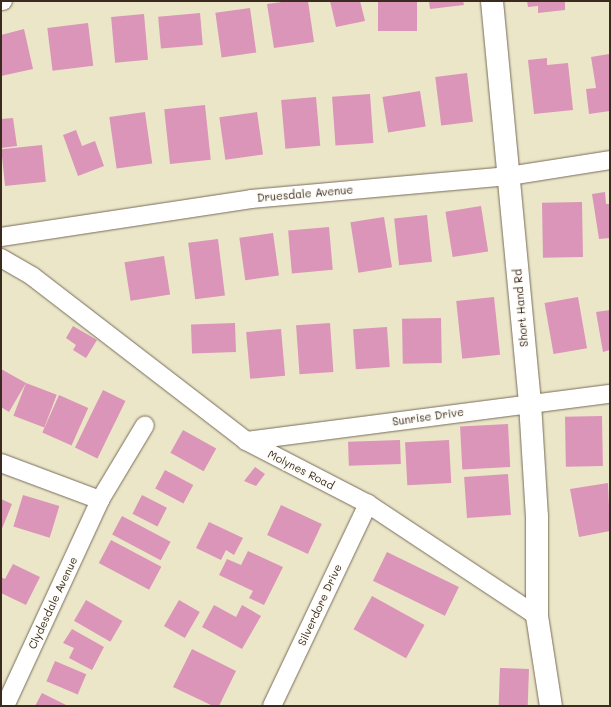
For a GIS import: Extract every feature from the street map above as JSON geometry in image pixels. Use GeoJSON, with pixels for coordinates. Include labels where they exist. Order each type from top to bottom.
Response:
{"type":"FeatureCollection","features":[{"type":"Feature","properties":{"kind":"main road","name":"Short Hand Rd"},"geometry":{"type":"LineString","coordinates":[[492,1],[530,403],[537,516],[537,616]]}},
{"type":"Feature","properties":{"kind":"main road"},"geometry":{"type":"LineString","coordinates":[[537,616],[551,706]]}},
{"type":"Feature","properties":{"kind":"street","name":"Druesdale Avenue"},"geometry":{"type":"LineString","coordinates":[[1,237],[251,199],[509,176],[610,160]]}},
{"type":"Feature","properties":{"kind":"street","name":"Molynes Road"},"geometry":{"type":"LineString","coordinates":[[1,258],[32,276],[246,441],[368,504],[537,616]]}},
{"type":"Feature","properties":{"kind":"street","name":"Sunrise Drive"},"geometry":{"type":"LineString","coordinates":[[246,441],[530,403],[610,394]]}},
{"type":"Feature","properties":{"kind":"street","name":"Clydesdale Avenue"},"geometry":{"type":"LineString","coordinates":[[5,706],[100,500],[145,425]]}},
{"type":"Feature","properties":{"kind":"street"},"geometry":{"type":"LineString","coordinates":[[1,463],[100,500]]}},
{"type":"Feature","properties":{"kind":"street","name":"Silverdore Drive"},"geometry":{"type":"LineString","coordinates":[[272,706],[368,504]]}},
{"type":"Feature","properties":{"kind":"building"},"geometry":{"type":"Polygon","coordinates":[[[289,1],[308,1],[314,42],[274,48],[267,4],[289,1]]]}},
{"type":"Feature","properties":{"kind":"building"},"geometry":{"type":"Polygon","coordinates":[[[330,1],[360,1],[365,21],[336,27],[330,1]]]}},
{"type":"Feature","properties":{"kind":"building"},"geometry":{"type":"Polygon","coordinates":[[[378,1],[417,1],[417,31],[378,31],[378,1]]]}},
{"type":"Feature","properties":{"kind":"building"},"geometry":{"type":"Polygon","coordinates":[[[429,1],[463,1],[464,5],[430,9],[429,1]]]}},
{"type":"Feature","properties":{"kind":"building"},"geometry":{"type":"Polygon","coordinates":[[[527,1],[565,1],[565,10],[538,13],[538,6],[528,7],[527,1]]]}},
{"type":"Feature","properties":{"kind":"building"},"geometry":{"type":"Polygon","coordinates":[[[250,8],[256,53],[222,57],[215,13],[250,8]]]}},
{"type":"Feature","properties":{"kind":"building"},"geometry":{"type":"Polygon","coordinates":[[[200,13],[203,45],[161,49],[158,17],[200,13]]]}},
{"type":"Feature","properties":{"kind":"building"},"geometry":{"type":"Polygon","coordinates":[[[144,14],[148,60],[115,63],[111,17],[144,14]]]}},
{"type":"Feature","properties":{"kind":"building"},"geometry":{"type":"Polygon","coordinates":[[[88,23],[93,66],[53,71],[47,28],[88,23]]]}},
{"type":"Feature","properties":{"kind":"building"},"geometry":{"type":"Polygon","coordinates":[[[24,29],[33,69],[1,76],[1,35],[24,29]]]}},
{"type":"Feature","properties":{"kind":"building"},"geometry":{"type":"Polygon","coordinates":[[[609,54],[610,111],[589,114],[586,89],[596,88],[591,57],[609,54]]]}},
{"type":"Feature","properties":{"kind":"building"},"geometry":{"type":"Polygon","coordinates":[[[547,58],[547,65],[568,63],[573,110],[534,114],[528,60],[547,58]]]}},
{"type":"Feature","properties":{"kind":"building"},"geometry":{"type":"Polygon","coordinates":[[[467,73],[473,122],[441,126],[435,77],[467,73]]]}},
{"type":"Feature","properties":{"kind":"building"},"geometry":{"type":"Polygon","coordinates":[[[420,91],[426,127],[388,133],[382,97],[420,91]]]}},
{"type":"Feature","properties":{"kind":"building"},"geometry":{"type":"Polygon","coordinates":[[[370,94],[373,143],[336,146],[332,97],[370,94]]]}},
{"type":"Feature","properties":{"kind":"building"},"geometry":{"type":"Polygon","coordinates":[[[316,97],[320,146],[285,149],[281,100],[316,97]]]}},
{"type":"Feature","properties":{"kind":"building"},"geometry":{"type":"Polygon","coordinates":[[[205,105],[211,160],[170,164],[164,109],[205,105]]]}},
{"type":"Feature","properties":{"kind":"building"},"geometry":{"type":"Polygon","coordinates":[[[145,112],[152,163],[117,169],[109,117],[145,112]]]}},
{"type":"Feature","properties":{"kind":"building"},"geometry":{"type":"Polygon","coordinates":[[[257,112],[263,155],[225,160],[219,117],[257,112]]]}},
{"type":"Feature","properties":{"kind":"building"},"geometry":{"type":"Polygon","coordinates":[[[13,118],[17,146],[1,148],[1,119],[13,118]]]}},
{"type":"Feature","properties":{"kind":"building"},"geometry":{"type":"Polygon","coordinates":[[[76,130],[82,146],[95,141],[104,166],[78,176],[63,135],[76,130]]]}},
{"type":"Feature","properties":{"kind":"building"},"geometry":{"type":"Polygon","coordinates":[[[42,145],[46,182],[5,186],[1,149],[42,145]]]}},
{"type":"Feature","properties":{"kind":"building"},"geometry":{"type":"Polygon","coordinates":[[[605,192],[606,204],[610,204],[610,238],[599,239],[592,194],[605,192]]]}},
{"type":"Feature","properties":{"kind":"building"},"geometry":{"type":"Polygon","coordinates":[[[582,202],[583,257],[543,258],[542,203],[582,202]]]}},
{"type":"Feature","properties":{"kind":"building"},"geometry":{"type":"Polygon","coordinates":[[[481,206],[488,251],[453,257],[445,212],[481,206]]]}},
{"type":"Feature","properties":{"kind":"building"},"geometry":{"type":"Polygon","coordinates":[[[427,215],[432,262],[399,265],[394,218],[427,215]]]}},
{"type":"Feature","properties":{"kind":"building"},"geometry":{"type":"Polygon","coordinates":[[[384,217],[392,267],[358,273],[350,222],[384,217]]]}},
{"type":"Feature","properties":{"kind":"building"},"geometry":{"type":"Polygon","coordinates":[[[329,227],[333,270],[292,273],[288,231],[329,227]]]}},
{"type":"Feature","properties":{"kind":"building"},"geometry":{"type":"Polygon","coordinates":[[[273,233],[279,276],[245,280],[239,238],[273,233]]]}},
{"type":"Feature","properties":{"kind":"building"},"geometry":{"type":"Polygon","coordinates":[[[218,239],[225,296],[195,299],[188,243],[218,239]]]}},
{"type":"Feature","properties":{"kind":"building"},"geometry":{"type":"Polygon","coordinates":[[[164,256],[170,295],[131,301],[124,262],[164,256]]]}},
{"type":"Feature","properties":{"kind":"building"},"geometry":{"type":"Polygon","coordinates":[[[494,297],[500,355],[462,359],[456,301],[494,297]]]}},
{"type":"Feature","properties":{"kind":"building"},"geometry":{"type":"Polygon","coordinates":[[[578,297],[587,348],[554,354],[545,303],[578,297]]]}},
{"type":"Feature","properties":{"kind":"building"},"geometry":{"type":"Polygon","coordinates":[[[610,310],[610,350],[603,352],[596,312],[610,310]]]}},
{"type":"Feature","properties":{"kind":"building"},"geometry":{"type":"Polygon","coordinates":[[[441,318],[442,363],[403,364],[402,319],[441,318]]]}},
{"type":"Feature","properties":{"kind":"building"},"geometry":{"type":"Polygon","coordinates":[[[235,323],[236,352],[192,354],[191,325],[235,323]]]}},
{"type":"Feature","properties":{"kind":"building"},"geometry":{"type":"Polygon","coordinates":[[[330,323],[333,372],[300,374],[296,325],[330,323]]]}},
{"type":"Feature","properties":{"kind":"building"},"geometry":{"type":"Polygon","coordinates":[[[73,326],[97,340],[86,358],[73,350],[76,345],[66,338],[73,326]]]}},
{"type":"Feature","properties":{"kind":"building"},"geometry":{"type":"Polygon","coordinates":[[[387,327],[390,367],[356,369],[353,329],[387,327]]]}},
{"type":"Feature","properties":{"kind":"building"},"geometry":{"type":"Polygon","coordinates":[[[281,329],[285,376],[250,379],[246,332],[281,329]]]}},
{"type":"Feature","properties":{"kind":"building"},"geometry":{"type":"Polygon","coordinates":[[[1,369],[26,383],[9,412],[1,407],[1,369]]]}},
{"type":"Feature","properties":{"kind":"building"},"geometry":{"type":"Polygon","coordinates":[[[26,383],[57,395],[44,428],[13,416],[26,383]]]}},
{"type":"Feature","properties":{"kind":"building"},"geometry":{"type":"Polygon","coordinates":[[[103,390],[125,401],[97,458],[75,448],[103,390]]]}},
{"type":"Feature","properties":{"kind":"building"},"geometry":{"type":"Polygon","coordinates":[[[59,395],[88,408],[72,445],[42,432],[59,395]]]}},
{"type":"Feature","properties":{"kind":"building"},"geometry":{"type":"Polygon","coordinates":[[[602,416],[603,466],[566,467],[565,417],[602,416]]]}},
{"type":"Feature","properties":{"kind":"building"},"geometry":{"type":"Polygon","coordinates":[[[508,424],[510,467],[462,469],[460,427],[508,424]]]}},
{"type":"Feature","properties":{"kind":"building"},"geometry":{"type":"Polygon","coordinates":[[[183,430],[216,448],[204,471],[170,453],[183,430]]]}},
{"type":"Feature","properties":{"kind":"building"},"geometry":{"type":"Polygon","coordinates":[[[400,440],[401,464],[349,466],[348,442],[400,440]]]}},
{"type":"Feature","properties":{"kind":"building"},"geometry":{"type":"Polygon","coordinates":[[[449,440],[451,483],[407,485],[405,442],[449,440]]]}},
{"type":"Feature","properties":{"kind":"building"},"geometry":{"type":"Polygon","coordinates":[[[255,467],[265,474],[256,486],[244,481],[255,467]]]}},
{"type":"Feature","properties":{"kind":"building"},"geometry":{"type":"Polygon","coordinates":[[[165,470],[193,485],[183,504],[155,489],[165,470]]]}},
{"type":"Feature","properties":{"kind":"building"},"geometry":{"type":"Polygon","coordinates":[[[508,474],[511,515],[467,518],[464,477],[508,474]]]}},
{"type":"Feature","properties":{"kind":"building"},"geometry":{"type":"Polygon","coordinates":[[[608,483],[610,531],[579,537],[570,489],[608,483]]]}},
{"type":"Feature","properties":{"kind":"building"},"geometry":{"type":"Polygon","coordinates":[[[23,495],[59,506],[50,538],[13,527],[23,495]]]}},
{"type":"Feature","properties":{"kind":"building"},"geometry":{"type":"Polygon","coordinates":[[[142,495],[167,508],[157,526],[132,514],[142,495]]]}},
{"type":"Feature","properties":{"kind":"building"},"geometry":{"type":"Polygon","coordinates":[[[1,499],[12,504],[1,531],[1,499]]]}},
{"type":"Feature","properties":{"kind":"building"},"geometry":{"type":"Polygon","coordinates":[[[281,505],[322,524],[308,554],[267,535],[281,505]]]}},
{"type":"Feature","properties":{"kind":"building"},"geometry":{"type":"Polygon","coordinates":[[[122,516],[171,542],[161,560],[112,535],[122,516]]]}},
{"type":"Feature","properties":{"kind":"building"},"geometry":{"type":"Polygon","coordinates":[[[209,522],[243,538],[234,555],[226,550],[221,560],[196,548],[209,522]]]}},
{"type":"Feature","properties":{"kind":"building"},"geometry":{"type":"Polygon","coordinates":[[[111,540],[161,567],[149,590],[99,563],[111,540]]]}},
{"type":"Feature","properties":{"kind":"building"},"geometry":{"type":"Polygon","coordinates":[[[248,551],[283,567],[264,605],[249,598],[253,591],[219,575],[227,559],[241,565],[248,551]]]}},
{"type":"Feature","properties":{"kind":"building"},"geometry":{"type":"Polygon","coordinates":[[[387,552],[459,587],[445,616],[373,581],[387,552]]]}},
{"type":"Feature","properties":{"kind":"building"},"geometry":{"type":"Polygon","coordinates":[[[13,564],[40,577],[26,605],[1,593],[1,577],[5,579],[13,564]]]}},
{"type":"Feature","properties":{"kind":"building"},"geometry":{"type":"Polygon","coordinates":[[[372,596],[424,625],[406,658],[354,629],[372,596]]]}},
{"type":"Feature","properties":{"kind":"building"},"geometry":{"type":"Polygon","coordinates":[[[86,600],[122,621],[110,642],[74,621],[86,600]]]}},
{"type":"Feature","properties":{"kind":"building"},"geometry":{"type":"Polygon","coordinates":[[[179,600],[200,612],[185,638],[164,626],[179,600]]]}},
{"type":"Feature","properties":{"kind":"building"},"geometry":{"type":"Polygon","coordinates":[[[214,605],[236,617],[242,605],[261,616],[242,649],[202,627],[214,605]]]}},
{"type":"Feature","properties":{"kind":"building"},"geometry":{"type":"Polygon","coordinates":[[[72,629],[104,647],[92,670],[69,658],[74,648],[63,643],[72,629]]]}},
{"type":"Feature","properties":{"kind":"building"},"geometry":{"type":"Polygon","coordinates":[[[192,649],[236,671],[219,706],[213,706],[173,687],[192,649]]]}},
{"type":"Feature","properties":{"kind":"building"},"geometry":{"type":"Polygon","coordinates":[[[55,661],[86,674],[78,695],[46,681],[55,661]]]}},
{"type":"Feature","properties":{"kind":"building"},"geometry":{"type":"Polygon","coordinates":[[[500,668],[529,669],[528,706],[499,706],[500,668]]]}},
{"type":"Feature","properties":{"kind":"building"},"geometry":{"type":"Polygon","coordinates":[[[42,693],[68,706],[35,706],[42,693]]]}}]}
